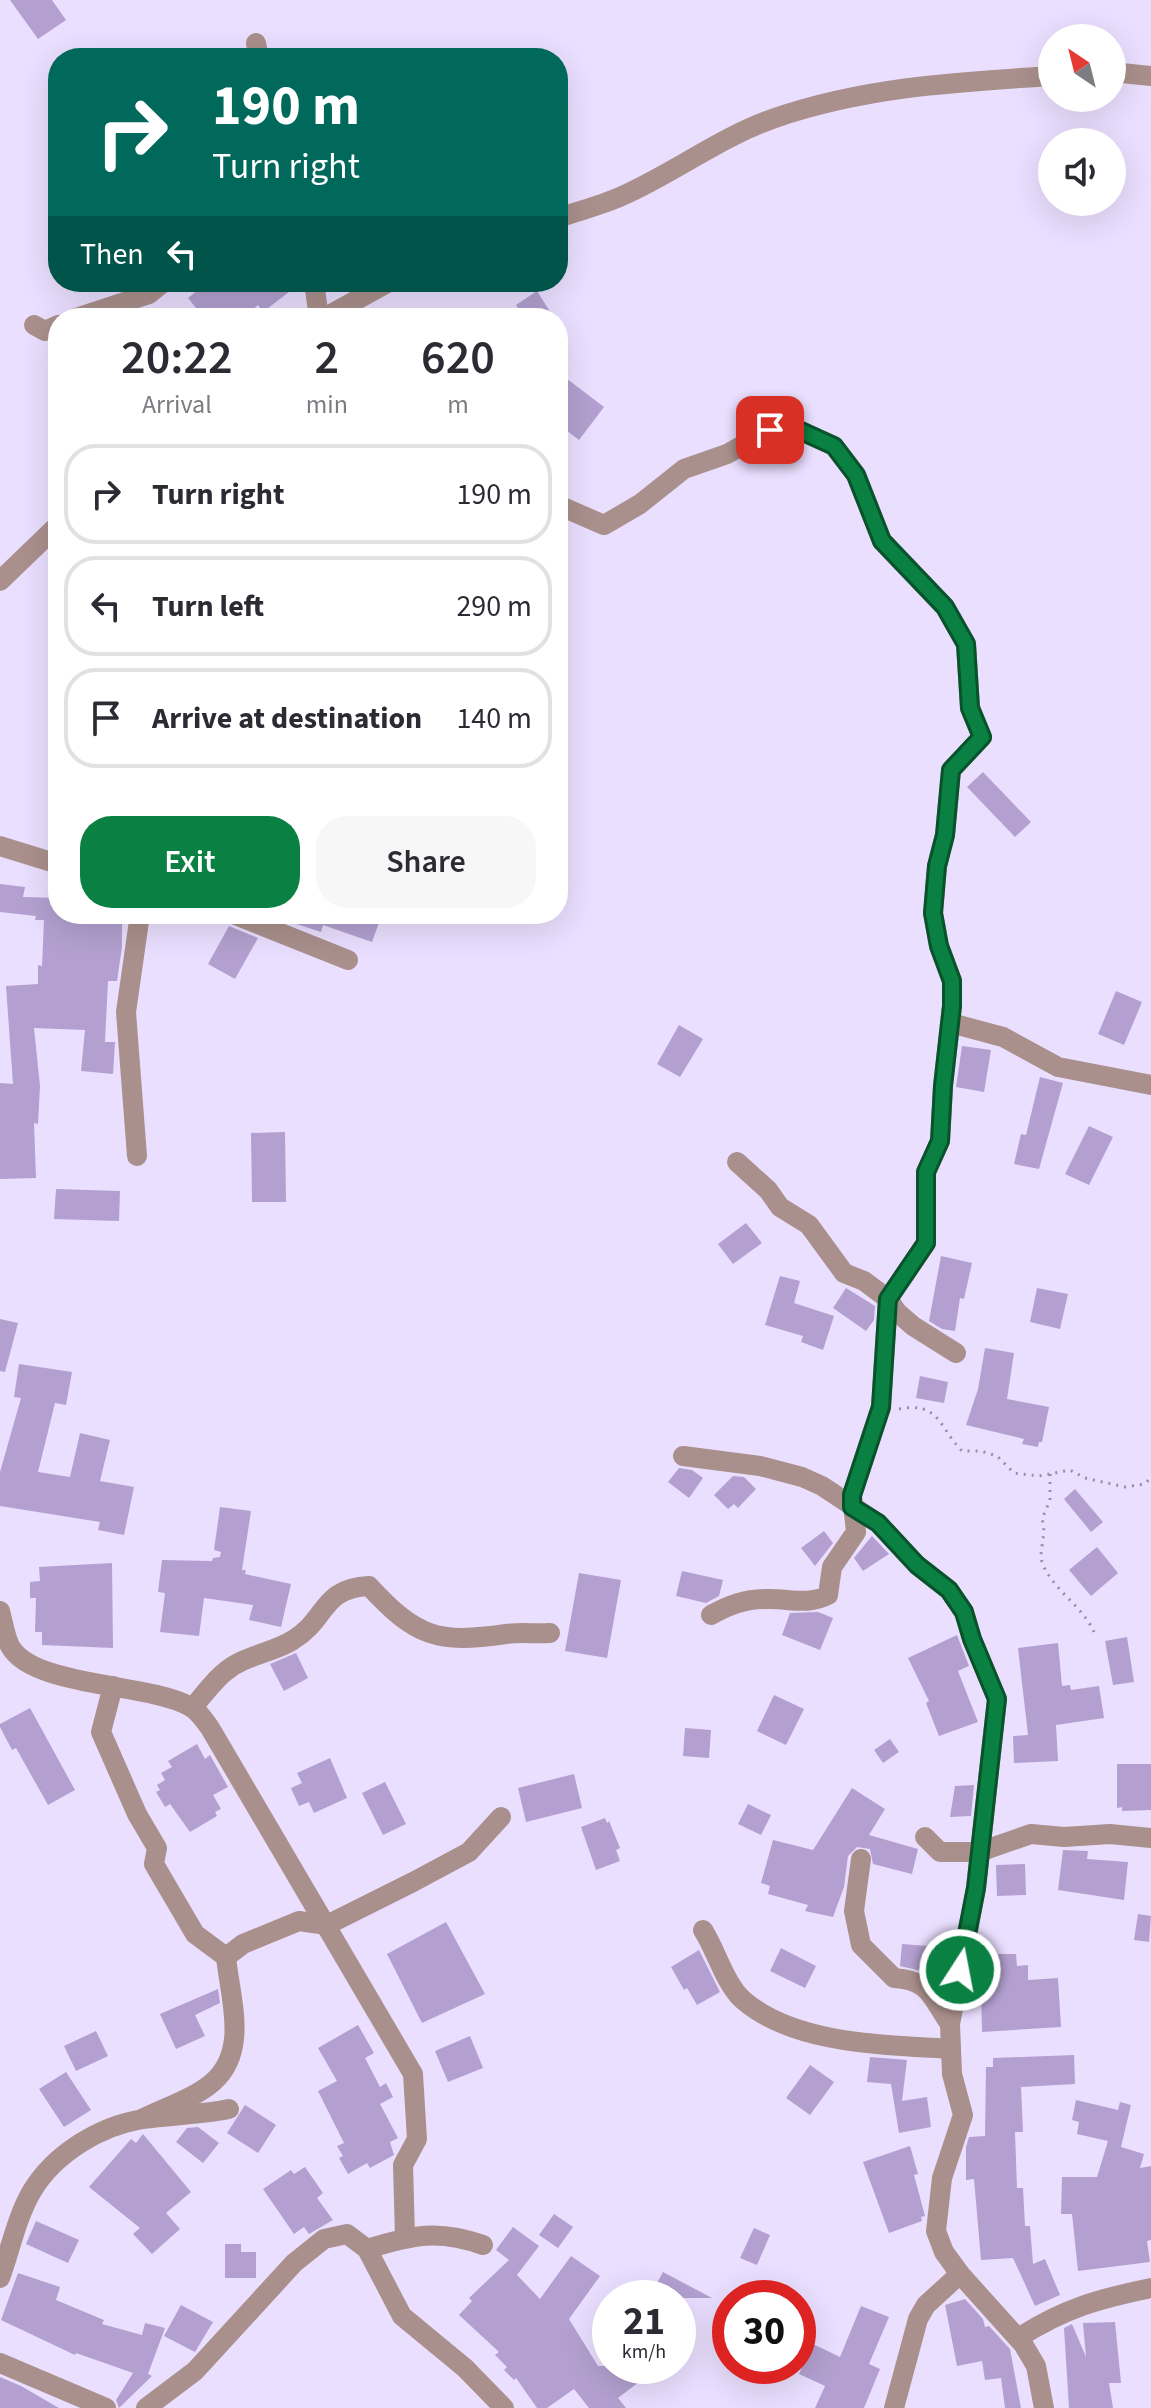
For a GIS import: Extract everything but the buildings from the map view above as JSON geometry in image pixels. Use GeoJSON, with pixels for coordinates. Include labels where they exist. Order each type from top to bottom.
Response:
{"type":"FeatureCollection","features":[{"type":"Feature","properties":{"kind":"street"},"geometry":{"type":"LineString","coordinates":[[1126,73],[1151,76]]}},
{"type":"Feature","properties":{"kind":"street"},"geometry":{"type":"LineString","coordinates":[[568,215],[622,196],[702,151],[773,119],[849,96],[909,85],[1038,77]]}},
{"type":"Feature","properties":{"kind":"street"},"geometry":{"type":"LineString","coordinates":[[106,308],[152,292]]}},
{"type":"Feature","properties":{"kind":"street"},"geometry":{"type":"LineString","coordinates":[[340,308],[370,292]]}},
{"type":"Feature","properties":{"kind":"street"},"geometry":{"type":"LineString","coordinates":[[34,325],[48,330]]}},
{"type":"Feature","properties":{"kind":"street"},"geometry":{"type":"LineString","coordinates":[[568,509],[604,525],[640,504],[684,469],[727,454],[770,430],[790,426],[834,446],[856,475],[882,541],[945,607],[966,644],[970,708],[982,737],[951,770],[933,913],[939,946],[952,981],[940,1141],[926,1172],[926,1243],[888,1299],[879,1412],[852,1495],[856,1532],[832,1567],[828,1595],[815,1602],[755,1599],[732,1604],[711,1615]]}},
{"type":"Feature","properties":{"kind":"street"},"geometry":{"type":"LineString","coordinates":[[0,581],[48,535]]}},
{"type":"Feature","properties":{"kind":"street"},"geometry":{"type":"LineString","coordinates":[[0,846],[48,861]]}},
{"type":"Feature","properties":{"kind":"street"},"geometry":{"type":"LineString","coordinates":[[137,1156],[126,1012],[139,924]]}},
{"type":"Feature","properties":{"kind":"street"},"geometry":{"type":"LineString","coordinates":[[258,924],[348,960]]}},
{"type":"Feature","properties":{"kind":"street"},"geometry":{"type":"LineString","coordinates":[[951,1023],[1003,1037],[1058,1067],[1151,1085]]}},
{"type":"Feature","properties":{"kind":"street"},"geometry":{"type":"LineString","coordinates":[[737,1162],[768,1190],[780,1207],[809,1225],[844,1273],[864,1281],[888,1299],[913,1326],[956,1353]]}},
{"type":"Feature","properties":{"kind":"street"},"geometry":{"type":"LineString","coordinates":[[683,1456],[760,1466],[802,1477],[878,1523],[917,1565],[949,1590],[964,1612],[985,1666],[997,1699],[976,1888],[950,2024],[952,2074],[963,2115],[942,2178],[936,2231],[944,2252],[960,2274],[1018,2338],[1036,2366],[1044,2408]]}},
{"type":"Feature","properties":{"kind":"street"},"geometry":{"type":"LineString","coordinates":[[193,1707],[227,1670],[291,1642],[310,1628],[323,1607],[347,1587],[369,1586],[403,1620],[429,1634],[481,1640],[508,1634],[550,1633]]}},
{"type":"Feature","properties":{"kind":"street"},"geometry":{"type":"LineString","coordinates":[[0,1611],[11,1648],[26,1664],[46,1672],[171,1698],[193,1707],[210,1728],[413,2074],[417,2139],[403,2165],[405,2237]]}},
{"type":"Feature","properties":{"kind":"street"},"geometry":{"type":"LineString","coordinates":[[113,1686],[101,1732],[137,1814],[157,1848],[154,1864],[195,1934],[226,1957],[235,2039],[230,2060],[213,2082],[142,2119]]}},
{"type":"Feature","properties":{"kind":"street"},"geometry":{"type":"LineString","coordinates":[[226,1957],[243,1944],[299,1921],[327,1925],[469,1852],[501,1817]]}},
{"type":"Feature","properties":{"kind":"street"},"geometry":{"type":"LineString","coordinates":[[925,1837],[940,1852],[979,1852],[1031,1834],[1064,1837],[1110,1834],[1151,1838]]}},
{"type":"Feature","properties":{"kind":"street"},"geometry":{"type":"LineString","coordinates":[[861,1859],[854,1911],[861,1945],[894,1978],[912,1979],[927,1987],[950,2024]]}},
{"type":"Feature","properties":{"kind":"street"},"geometry":{"type":"LineString","coordinates":[[703,1930],[741,1999],[770,2016],[833,2038],[951,2049]]}},
{"type":"Feature","properties":{"kind":"street"},"geometry":{"type":"LineString","coordinates":[[0,2278],[31,2192],[50,2169],[78,2144],[109,2127],[142,2119],[229,2109]]}},
{"type":"Feature","properties":{"kind":"street"},"geometry":{"type":"LineString","coordinates":[[367,2249],[430,2233],[454,2235],[483,2245]]}},
{"type":"Feature","properties":{"kind":"street"},"geometry":{"type":"LineString","coordinates":[[146,2408],[195,2371],[294,2263],[324,2239],[347,2234],[367,2249],[402,2316],[465,2368],[504,2408]]}},
{"type":"Feature","properties":{"kind":"street"},"geometry":{"type":"LineString","coordinates":[[894,2408],[918,2319],[926,2305],[960,2274]]}},
{"type":"Feature","properties":{"kind":"street"},"geometry":{"type":"LineString","coordinates":[[1018,2338],[1050,2318],[1096,2299],[1151,2288]]}},
{"type":"Feature","properties":{"kind":"street"},"geometry":{"type":"LineString","coordinates":[[0,2363],[106,2408]]}},
{"type":"Feature","properties":{"kind":"path"},"geometry":{"type":"LineString","coordinates":[[879,1412],[908,1407],[926,1409],[936,1415],[962,1451],[981,1451],[997,1456],[1014,1473],[1050,1474],[1070,1470],[1085,1478],[1125,1487],[1144,1484],[1151,1478]]}},
{"type":"Feature","properties":{"kind":"path"},"geometry":{"type":"LineString","coordinates":[[1050,1474],[1050,1500],[1042,1519],[1046,1532],[1042,1564],[1061,1592],[1089,1620],[1094,1632]]}},
{"type":"Feature","properties":{"kind":"route"},"geometry":{"type":"LineString","coordinates":[[770,430],[790,426],[834,446],[856,475],[882,541],[945,607],[966,644],[970,708],[982,737],[951,770],[945,835],[937,866],[933,913],[939,946],[952,981],[952,1006],[940,1141],[926,1172],[926,1243],[888,1299],[881,1407],[852,1495],[852,1507],[878,1523],[917,1565],[949,1590],[964,1612],[997,1699],[976,1888],[960,1970]]}}]}
